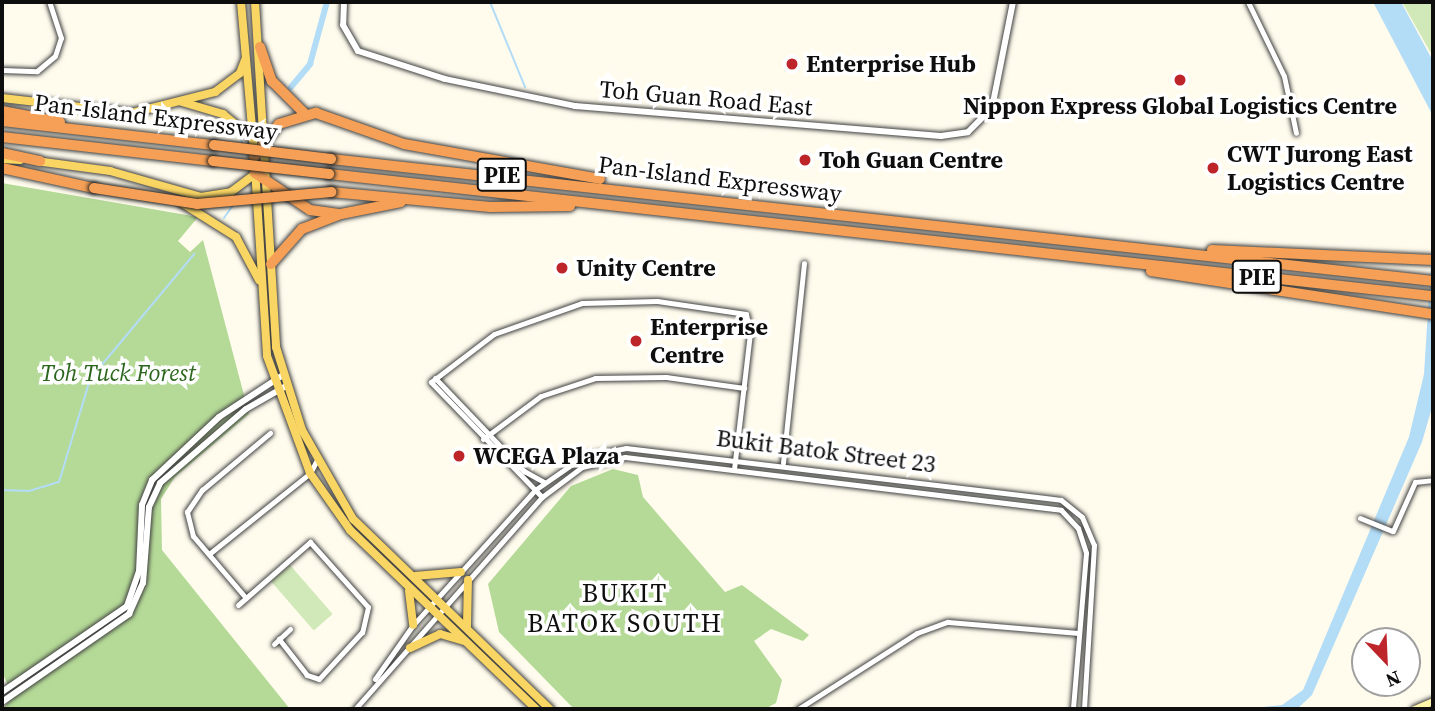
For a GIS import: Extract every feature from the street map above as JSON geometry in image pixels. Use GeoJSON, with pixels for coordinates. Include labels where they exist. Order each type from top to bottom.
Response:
{"type":"FeatureCollection","features":[{"type":"Feature","properties":{"kind":"highway"},"geometry":{"type":"LineString","coordinates":[[260,47],[272,81],[304,113],[431,150],[673,193]]}},
{"type":"Feature","properties":{"kind":"highway"},"geometry":{"type":"LineString","coordinates":[[2,111],[80,129]]}},
{"type":"Feature","properties":{"kind":"highway"},"geometry":{"type":"LineString","coordinates":[[259,158],[263,144],[279,124],[304,113]]}},
{"type":"Feature","properties":{"kind":"highway","name":"Pan-Island Expressway"},"geometry":{"type":"LineString","coordinates":[[2,121],[331,159],[673,193],[1429,281]]}},
{"type":"Feature","properties":{"kind":"highway","name":"Pan-Island Expressway"},"geometry":{"type":"LineString","coordinates":[[2,137],[1429,296]]}},
{"type":"Feature","properties":{"kind":"highway"},"geometry":{"type":"LineString","coordinates":[[2,153],[40,161]]}},
{"type":"Feature","properties":{"kind":"highway"},"geometry":{"type":"LineString","coordinates":[[2,168],[93,188],[197,204],[331,192],[416,200],[595,205]]}},
{"type":"Feature","properties":{"kind":"highway"},"geometry":{"type":"LineString","coordinates":[[256,173],[310,210],[341,214]]}},
{"type":"Feature","properties":{"kind":"highway"},"geometry":{"type":"LineString","coordinates":[[271,264],[294,235],[341,214],[416,200]]}},
{"type":"Feature","properties":{"kind":"highway"},"geometry":{"type":"LineString","coordinates":[[1194,254],[1433,260]]}},
{"type":"Feature","properties":{"kind":"highway"},"geometry":{"type":"LineString","coordinates":[[1089,258],[1319,298],[1433,314]]}},
{"type":"Feature","properties":{"kind":"main road"},"geometry":{"type":"LineString","coordinates":[[241,2],[252,137],[267,181],[271,264],[283,375],[317,460],[354,519],[449,605],[467,629],[550,709]]}},
{"type":"Feature","properties":{"kind":"main road"},"geometry":{"type":"LineString","coordinates":[[255,2],[260,47],[263,144]]}},
{"type":"Feature","properties":{"kind":"main road"},"geometry":{"type":"LineString","coordinates":[[2,98],[118,114],[178,102],[222,88],[240,73],[247,50]]}},
{"type":"Feature","properties":{"kind":"main road"},"geometry":{"type":"LineString","coordinates":[[178,102],[223,114],[263,144]]}},
{"type":"Feature","properties":{"kind":"main road"},"geometry":{"type":"LineString","coordinates":[[259,158],[256,173],[261,285],[273,380],[310,473],[333,510],[437,617],[470,643],[536,709]]}},
{"type":"Feature","properties":{"kind":"main road"},"geometry":{"type":"LineString","coordinates":[[2,159],[40,161],[110,171],[152,186],[221,196],[256,173]]}},
{"type":"Feature","properties":{"kind":"main road"},"geometry":{"type":"LineString","coordinates":[[152,186],[236,237],[261,285]]}},
{"type":"Feature","properties":{"kind":"main road"},"geometry":{"type":"LineString","coordinates":[[415,576],[444,579],[461,572]]}},
{"type":"Feature","properties":{"kind":"main road"},"geometry":{"type":"LineString","coordinates":[[467,629],[468,580]]}},
{"type":"Feature","properties":{"kind":"main road"},"geometry":{"type":"LineString","coordinates":[[407,585],[413,625]]}},
{"type":"Feature","properties":{"kind":"main road"},"geometry":{"type":"LineString","coordinates":[[410,648],[442,634],[470,643]]}},
{"type":"Feature","properties":{"kind":"main road"},"geometry":{"type":"LineString","coordinates":[[1415,709],[1433,701]]}},
{"type":"Feature","properties":{"kind":"street"},"geometry":{"type":"LineString","coordinates":[[2,70],[37,71],[55,56],[61,38],[49,2]]}},
{"type":"Feature","properties":{"kind":"street","name":"Toh Guan Road East"},"geometry":{"type":"LineString","coordinates":[[344,2],[343,25],[359,51],[445,79],[575,106],[942,136],[968,132],[992,108],[1013,2]]}},
{"type":"Feature","properties":{"kind":"street"},"geometry":{"type":"LineString","coordinates":[[1248,2],[1284,76],[1296,133]]}},
{"type":"Feature","properties":{"kind":"street"},"geometry":{"type":"LineString","coordinates":[[783,463],[804,263]]}},
{"type":"Feature","properties":{"kind":"street"},"geometry":{"type":"LineString","coordinates":[[542,497],[485,437],[435,378],[521,321],[582,303],[633,300],[744,313],[750,329],[734,469]]}},
{"type":"Feature","properties":{"kind":"street"},"geometry":{"type":"LineString","coordinates":[[3,696],[127,606],[138,572],[142,505],[152,480],[219,417],[283,375]]}},
{"type":"Feature","properties":{"kind":"street"},"geometry":{"type":"LineString","coordinates":[[485,437],[541,396],[602,377],[666,377],[744,388]]}},
{"type":"Feature","properties":{"kind":"street"},"geometry":{"type":"LineString","coordinates":[[3,696],[129,614],[144,583],[149,507],[160,483],[286,386]]}},
{"type":"Feature","properties":{"kind":"street"},"geometry":{"type":"LineString","coordinates":[[246,598],[189,529],[190,505],[270,433]]}},
{"type":"Feature","properties":{"kind":"street"},"geometry":{"type":"LineString","coordinates":[[485,437],[544,482]]}},
{"type":"Feature","properties":{"kind":"street","name":"Bukit Batok Street 23"},"geometry":{"type":"LineString","coordinates":[[373,682],[413,625],[535,490],[584,456],[611,449],[735,457],[1043,495],[1069,505],[1086,523],[1094,550],[1084,709]]}},
{"type":"Feature","properties":{"kind":"street","name":"Bukit Batok Street 23"},"geometry":{"type":"LineString","coordinates":[[373,682],[410,648],[542,497],[574,471],[617,457],[1056,507],[1075,523],[1085,544],[1073,709]]}},
{"type":"Feature","properties":{"kind":"street"},"geometry":{"type":"LineString","coordinates":[[209,554],[310,473],[317,460]]}},
{"type":"Feature","properties":{"kind":"street"},"geometry":{"type":"LineString","coordinates":[[1360,518],[1384,531],[1395,529],[1415,482],[1433,480]]}},
{"type":"Feature","properties":{"kind":"street"},"geometry":{"type":"LineString","coordinates":[[238,605],[310,542],[368,607],[362,632],[319,679],[307,674],[277,641],[290,629]]}},
{"type":"Feature","properties":{"kind":"street"},"geometry":{"type":"LineString","coordinates":[[798,709],[940,624],[1003,623],[1079,633]]}},
{"type":"Feature","properties":{"kind":"street"},"geometry":{"type":"LineString","coordinates":[[355,709],[373,682]]}},
{"type":"Feature","properties":{"kind":"green space"},"geometry":{"type":"Polygon","coordinates":[[[1402,2],[1433,2],[1433,57],[1402,2]]]}},
{"type":"Feature","properties":{"kind":"green space","name":"Toh Tuck Forest"},"geometry":{"type":"Polygon","coordinates":[[[2,183],[198,217],[178,241],[190,252],[203,240],[249,414],[175,477],[161,499],[162,550],[290,709],[2,709],[13,697],[2,672],[2,183]]]}},
{"type":"Feature","properties":{"kind":"green space"},"geometry":{"type":"Polygon","coordinates":[[[613,469],[638,475],[643,497],[725,592],[742,585],[809,635],[803,641],[771,629],[754,641],[782,680],[776,703],[765,709],[574,709],[499,632],[488,584],[571,486],[613,469]]]}},
{"type":"Feature","properties":{"kind":"green space"},"geometry":{"type":"Polygon","coordinates":[[[290,565],[333,614],[314,630],[271,581],[290,565]]]}},
{"type":"Feature","properties":{"kind":"water"},"geometry":{"type":"Polygon","coordinates":[[[1373,2],[1401,2],[1433,61],[1433,116],[1373,2]]]}},
{"type":"Feature","properties":{"kind":"water"},"geometry":{"type":"Polygon","coordinates":[[[1433,232],[1433,404],[1422,442],[1312,695],[1297,709],[1246,709],[1282,705],[1303,690],[1409,437],[1424,374],[1433,232]]]}},
{"type":"Feature","properties":{"kind":"waterway"},"geometry":{"type":"LineString","coordinates":[[291,87],[310,64],[327,2]]}},
{"type":"Feature","properties":{"kind":"waterway"},"geometry":{"type":"LineString","coordinates":[[490,2],[525,87]]}},
{"type":"Feature","properties":{"kind":"waterway"},"geometry":{"type":"LineString","coordinates":[[241,134],[242,146]]}},
{"type":"Feature","properties":{"kind":"waterway"},"geometry":{"type":"LineString","coordinates":[[224,218],[233,205]]}},
{"type":"Feature","properties":{"kind":"waterway"},"geometry":{"type":"LineString","coordinates":[[2,490],[29,491],[59,482],[90,379],[194,254]]}},
{"type":"Feature","properties":{"kind":"place","name":"Enterprise Hub"},"geometry":{"type":"Point","coordinates":[792,64]}},
{"type":"Feature","properties":{"kind":"place","name":"Nippon Express Global Logistics Centre"},"geometry":{"type":"Point","coordinates":[1180,80]}},
{"type":"Feature","properties":{"kind":"place","name":"Toh Guan Centre"},"geometry":{"type":"Point","coordinates":[805,160]}},
{"type":"Feature","properties":{"kind":"place","name":"CWT Jurong East Logistics Centre"},"geometry":{"type":"Point","coordinates":[1213,168]}},
{"type":"Feature","properties":{"kind":"place","name":"Unity Centre"},"geometry":{"type":"Point","coordinates":[562,268]}},
{"type":"Feature","properties":{"kind":"place","name":"Enterprise Centre"},"geometry":{"type":"Point","coordinates":[636,341]}},
{"type":"Feature","properties":{"kind":"place","name":"WCEGA Plaza"},"geometry":{"type":"Point","coordinates":[459,456]}},
{"type":"Feature","properties":{"kind":"district","name":"BUKIT BATOK SOUTH"},"geometry":{"type":"Point","coordinates":[625,609]}}]}
